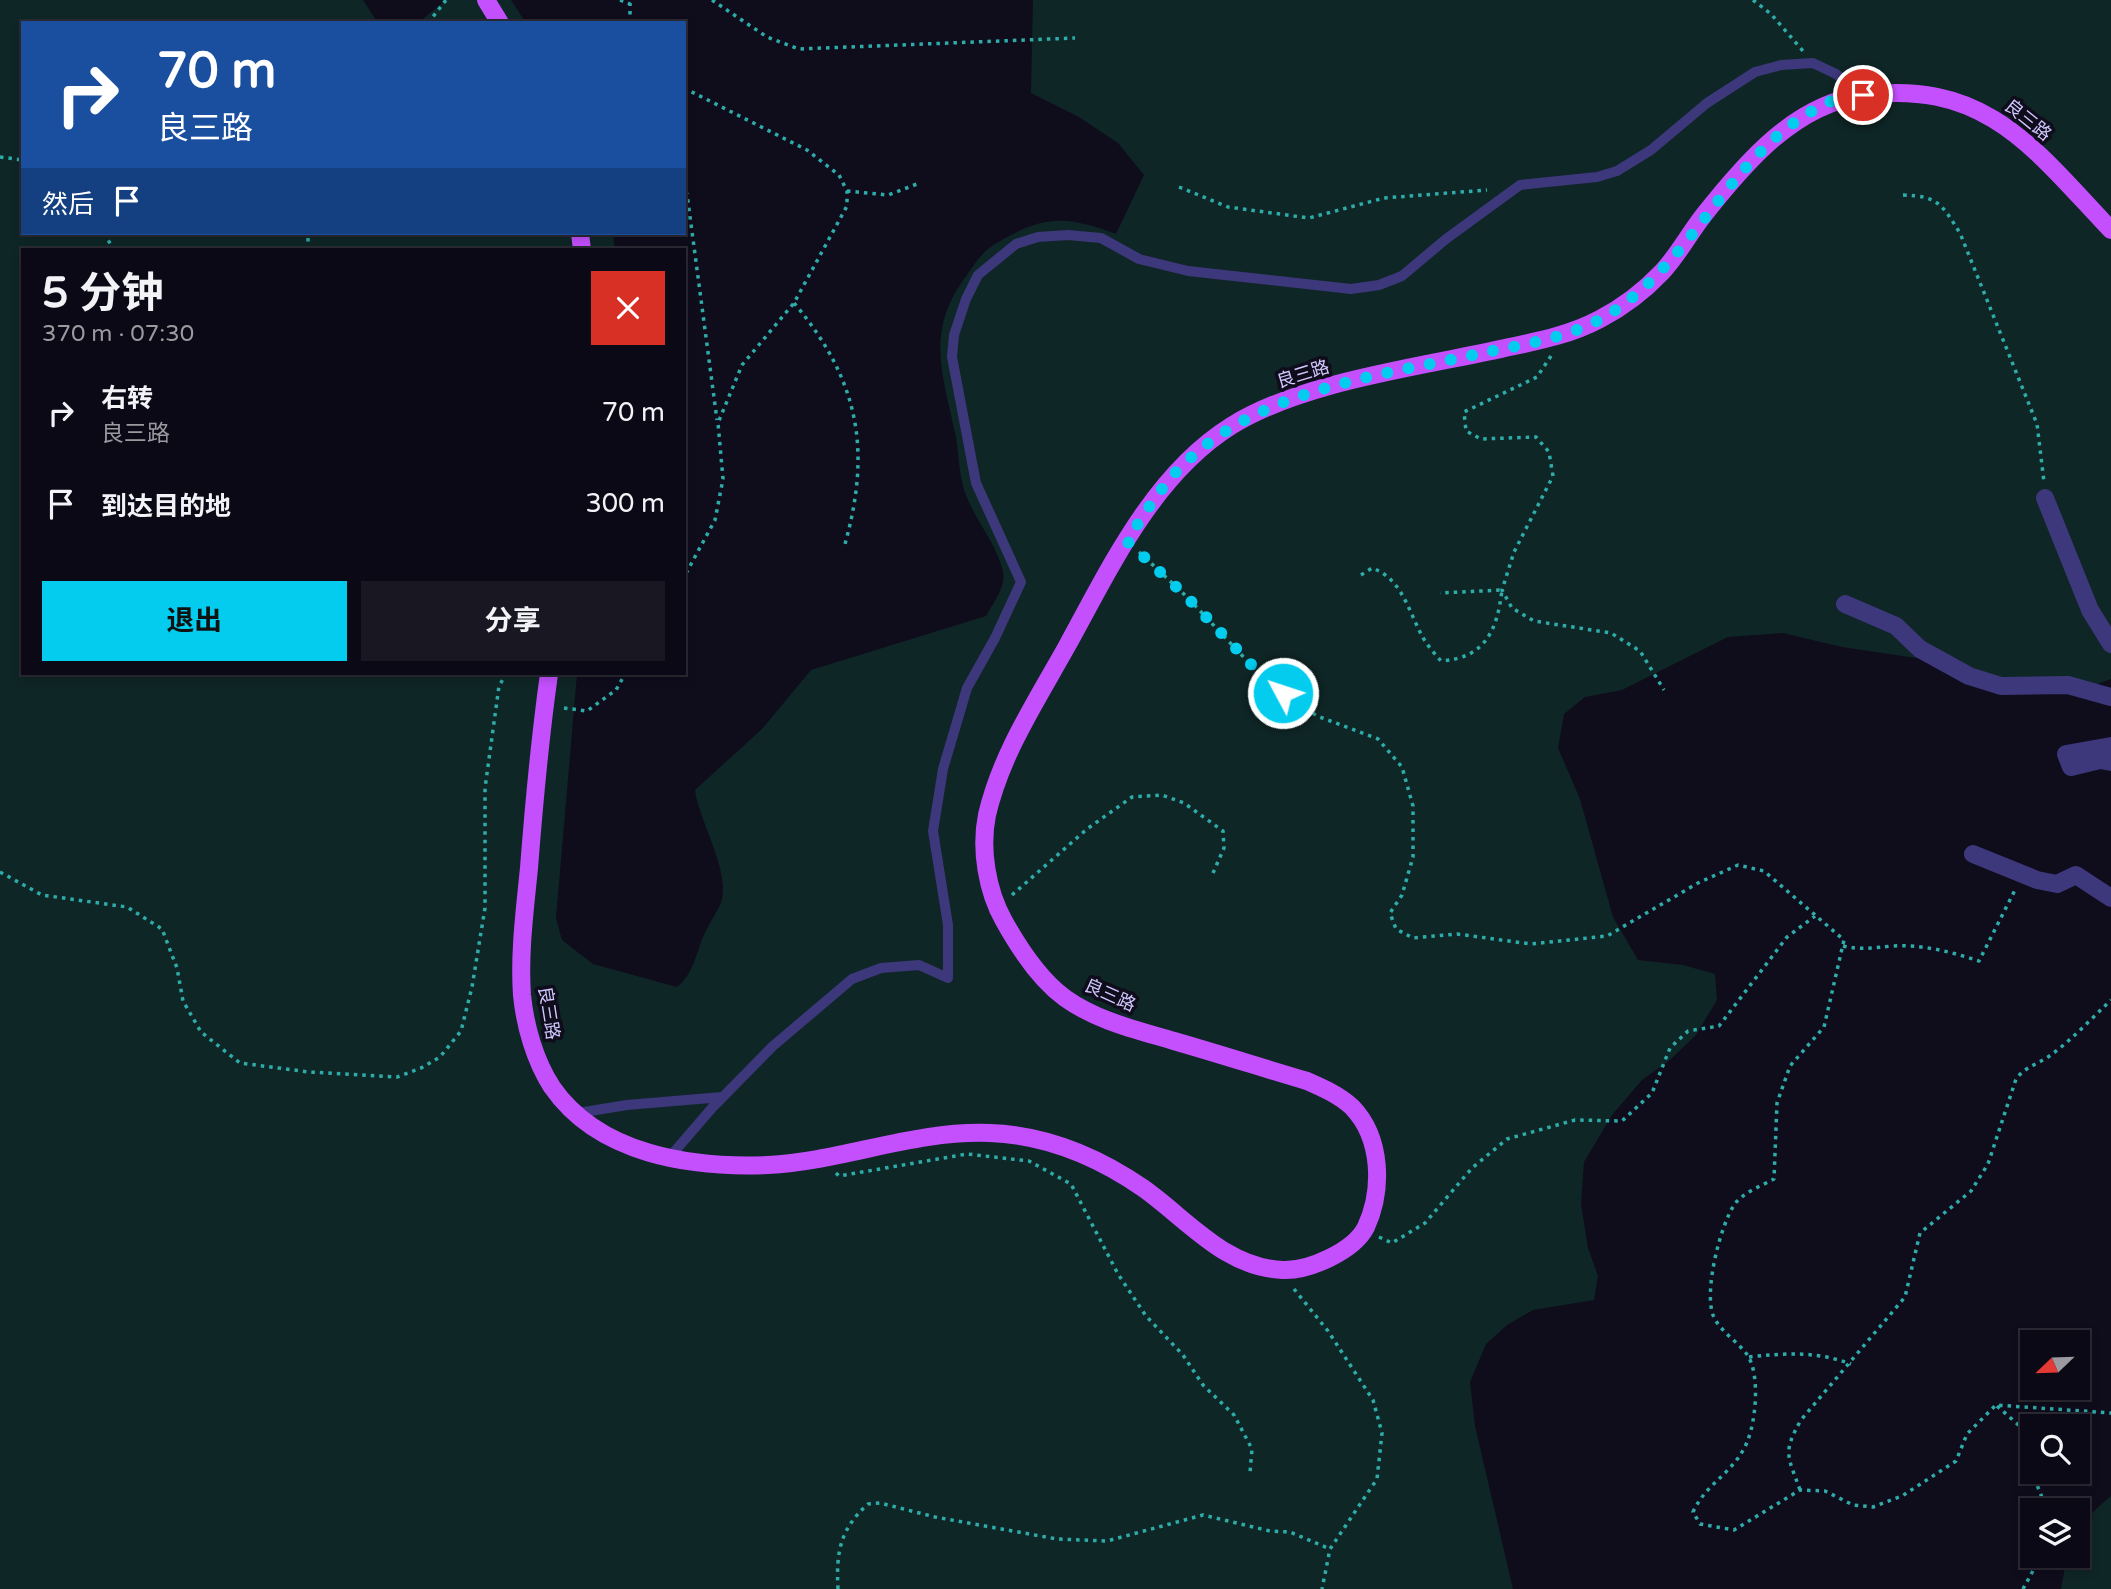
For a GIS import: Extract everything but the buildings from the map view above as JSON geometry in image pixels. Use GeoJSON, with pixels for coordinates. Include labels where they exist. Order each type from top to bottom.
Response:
{"type":"FeatureCollection","features":[{"type":"Feature","properties":{"kind":"main road"},"geometry":{"type":"LineString","coordinates":[[486,0],[499,21]]}},
{"type":"Feature","properties":{"kind":"main road","name":"良三路"},"geometry":{"type":"LineString","coordinates":[[549,675],[523,937],[522,996],[534,1052],[552,1087],[576,1114],[604,1135],[668,1160],[768,1165],[825,1157],[940,1134],[991,1133],[1041,1139],[1095,1158],[1145,1190],[1192,1229],[1237,1259],[1280,1270],[1307,1268],[1325,1260],[1364,1230],[1377,1188],[1376,1149],[1354,1109],[1331,1091],[1307,1081],[1114,1023],[1063,997],[1022,953],[997,908],[986,872],[986,820],[1005,758],[1127,541],[1159,492],[1187,461],[1230,426],[1276,403],[1341,384],[1562,336],[1597,321],[1631,300],[1665,269],[1737,175],[1779,133],[1829,102],[1863,95],[1915,92],[1954,99],[1992,115],[2024,140],[2111,230]]}},
{"type":"Feature","properties":{"kind":"street"},"geometry":{"type":"LineString","coordinates":[[2045,498],[2090,610],[2111,644]]}},
{"type":"Feature","properties":{"kind":"street"},"geometry":{"type":"LineString","coordinates":[[1845,604],[1896,626],[1920,649],[1969,676],[2001,686],[2068,685],[2111,697]]}},
{"type":"Feature","properties":{"kind":"street"},"geometry":{"type":"LineString","coordinates":[[2111,746],[2066,754],[2071,767],[2100,760],[2111,762]]}},
{"type":"Feature","properties":{"kind":"street"},"geometry":{"type":"LineString","coordinates":[[1973,854],[2022,874],[2057,884],[2076,876],[2111,898]]}},
{"type":"Feature","properties":{"kind":"lane"},"geometry":{"type":"LineString","coordinates":[[668,1160],[723,1097],[773,1046],[852,979],[881,968],[919,965],[947,978],[948,925],[933,831],[943,769],[967,688],[995,638],[1021,582],[975,483],[952,357],[954,335],[966,299],[978,275],[1016,244],[1038,237],[1068,235],[1101,238],[1139,259],[1188,271],[1351,289],[1379,285],[1402,276],[1446,239],[1520,185],[1597,177],[1617,171],[1651,150],[1707,103],[1755,72],[1781,65],[1813,63],[1836,74],[1863,95]]}},
{"type":"Feature","properties":{"kind":"lane"},"geometry":{"type":"LineString","coordinates":[[576,1114],[627,1105],[723,1097]]}},
{"type":"Feature","properties":{"kind":"path"},"geometry":{"type":"LineString","coordinates":[[430,21],[446,0]]}},
{"type":"Feature","properties":{"kind":"path"},"geometry":{"type":"LineString","coordinates":[[620,0],[632,2],[630,21]]}},
{"type":"Feature","properties":{"kind":"path"},"geometry":{"type":"LineString","coordinates":[[712,0],[768,37],[799,49],[1075,38]]}},
{"type":"Feature","properties":{"kind":"path"},"geometry":{"type":"LineString","coordinates":[[1753,0],[1771,14],[1813,63]]}},
{"type":"Feature","properties":{"kind":"path"},"geometry":{"type":"LineString","coordinates":[[686,89],[807,150],[838,175],[847,191],[847,206],[794,303],[775,329],[742,365],[718,423]]}},
{"type":"Feature","properties":{"kind":"path"},"geometry":{"type":"LineString","coordinates":[[0,157],[21,160]]}},
{"type":"Feature","properties":{"kind":"path"},"geometry":{"type":"LineString","coordinates":[[847,191],[888,195],[917,184]]}},
{"type":"Feature","properties":{"kind":"path"},"geometry":{"type":"LineString","coordinates":[[1179,187],[1228,207],[1309,218],[1384,198],[1520,185]]}},
{"type":"Feature","properties":{"kind":"path"},"geometry":{"type":"LineString","coordinates":[[686,194],[718,423],[723,479],[715,520],[686,573]]}},
{"type":"Feature","properties":{"kind":"path"},"geometry":{"type":"LineString","coordinates":[[1903,195],[1919,195],[1942,204],[1959,233],[2037,424],[2045,498]]}},
{"type":"Feature","properties":{"kind":"path"},"geometry":{"type":"LineString","coordinates":[[794,303],[832,353],[860,441],[856,506],[845,544]]}},
{"type":"Feature","properties":{"kind":"path"},"geometry":{"type":"LineString","coordinates":[[1361,575],[1372,568],[1385,573],[1401,592],[1422,638],[1441,661],[1462,660],[1490,637],[1499,619],[1502,590],[1514,552],[1553,476],[1549,452],[1536,437],[1481,439],[1466,431],[1464,412],[1537,377],[1562,336]]}},
{"type":"Feature","properties":{"kind":"path"},"geometry":{"type":"LineString","coordinates":[[1127,541],[1187,597],[1267,681],[1317,716],[1378,739],[1402,767],[1413,806],[1413,857],[1402,895],[1390,913],[1396,929],[1413,938],[1457,934],[1531,944],[1607,936],[1698,883],[1738,865],[1763,871],[1844,940],[1824,1027],[1790,1066],[1777,1103],[1774,1179],[1735,1203],[1721,1234],[1712,1285],[1713,1315],[1749,1357],[1755,1392],[1751,1430],[1740,1460],[1699,1499],[1693,1512],[1700,1524],[1734,1530],[1800,1490],[1825,1491],[1853,1505],[1873,1507],[1902,1496],[1956,1461],[1967,1434],[1996,1405],[2111,1413]]}},
{"type":"Feature","properties":{"kind":"path"},"geometry":{"type":"LineString","coordinates":[[1440,593],[1502,590]]}},
{"type":"Feature","properties":{"kind":"path"},"geometry":{"type":"LineString","coordinates":[[1502,590],[1512,608],[1534,621],[1611,633],[1640,651],[1664,690]]}},
{"type":"Feature","properties":{"kind":"path"},"geometry":{"type":"LineString","coordinates":[[0,872],[42,895],[127,907],[162,929],[177,968],[183,1002],[201,1032],[240,1063],[309,1072],[397,1077],[421,1068],[440,1057],[461,1031],[472,987],[485,908],[485,788],[499,686],[505,675]]}},
{"type":"Feature","properties":{"kind":"path"},"geometry":{"type":"LineString","coordinates":[[545,706],[587,711],[616,690],[624,675]]}},
{"type":"Feature","properties":{"kind":"path"},"geometry":{"type":"LineString","coordinates":[[997,908],[1087,829],[1132,797],[1162,795],[1184,803],[1223,831],[1224,848],[1213,873]]}},
{"type":"Feature","properties":{"kind":"path"},"geometry":{"type":"LineString","coordinates":[[1843,946],[1867,951],[1893,946],[1922,948],[1950,952],[1979,961],[2022,874]]}},
{"type":"Feature","properties":{"kind":"path"},"geometry":{"type":"LineString","coordinates":[[1364,1230],[1392,1243],[1425,1223],[1472,1168],[1507,1139],[1575,1120],[1622,1121],[1652,1093],[1670,1048],[1688,1031],[1718,1026],[1787,937],[1815,915]]}},
{"type":"Feature","properties":{"kind":"path"},"geometry":{"type":"LineString","coordinates":[[1800,1490],[1787,1452],[1791,1438],[1801,1420],[1905,1297],[1912,1279],[1915,1247],[1920,1233],[1971,1191],[1989,1164],[2016,1079],[2024,1069],[2048,1057],[2076,1034],[2111,1000]]}},
{"type":"Feature","properties":{"kind":"path"},"geometry":{"type":"LineString","coordinates":[[825,1157],[839,1176],[967,1154],[1017,1159],[1029,1161],[1071,1184],[1118,1274],[1146,1316],[1183,1355],[1203,1385],[1234,1415],[1252,1449],[1250,1473]]}},
{"type":"Feature","properties":{"kind":"path"},"geometry":{"type":"LineString","coordinates":[[1280,1270],[1328,1331],[1373,1400],[1382,1433],[1377,1479],[1330,1549],[1322,1589]]}},
{"type":"Feature","properties":{"kind":"path"},"geometry":{"type":"LineString","coordinates":[[1749,1357],[1795,1352],[1830,1356],[1851,1364]]}},
{"type":"Feature","properties":{"kind":"path"},"geometry":{"type":"LineString","coordinates":[[1996,1405],[2022,1428],[2031,1470],[2042,1498]]}},
{"type":"Feature","properties":{"kind":"path"},"geometry":{"type":"LineString","coordinates":[[838,1589],[839,1547],[851,1519],[868,1504],[880,1503],[935,1517],[1057,1539],[1107,1541],[1203,1515],[1270,1531],[1290,1532],[1330,1549]]}},
{"type":"Feature","properties":{"kind":"path"},"geometry":{"type":"LineString","coordinates":[[2023,1589],[2034,1568]]}},
{"type":"Feature","properties":{"kind":"green space"},"geometry":{"type":"Polygon","coordinates":[[[0,0],[363,0],[377,21],[21,21],[21,235],[613,235],[615,248],[21,248],[21,675],[577,675],[556,918],[562,940],[593,964],[677,987],[690,971],[723,893],[719,864],[695,790],[762,729],[811,670],[986,616],[1003,583],[1000,562],[964,488],[942,373],[940,354],[945,315],[954,295],[979,258],[1012,234],[1041,223],[1068,221],[1116,234],[1144,175],[1118,143],[1079,117],[1031,93],[1033,0],[2111,0],[2111,679],[2081,690],[2026,689],[1956,664],[1842,647],[1783,633],[1728,637],[1622,690],[1585,697],[1564,714],[1558,748],[1580,799],[1613,917],[1638,960],[1683,965],[1715,974],[1717,1000],[1696,1035],[1670,1060],[1642,1080],[1612,1115],[1584,1162],[1581,1204],[1588,1248],[1598,1276],[1594,1300],[1533,1310],[1507,1325],[1486,1344],[1470,1382],[1475,1426],[1513,1589],[0,1589],[0,0]]]}},
{"type":"Feature","properties":{"kind":"green space"},"geometry":{"type":"Polygon","coordinates":[[[446,0],[511,0],[525,21],[420,21],[446,0]]]}},
{"type":"Feature","properties":{"kind":"green space"},"geometry":{"type":"Polygon","coordinates":[[[2111,1496],[2111,1589],[2061,1589],[2065,1568],[2090,1568],[2090,1515],[2111,1496]]]}},
{"type":"Feature","properties":{"kind":"route"},"geometry":{"type":"LineString","coordinates":[[1283,693],[1267,681],[1187,597],[1127,541],[1159,492],[1187,461],[1230,426],[1276,403],[1341,384],[1562,336],[1597,321],[1631,300],[1665,269],[1737,175],[1779,133],[1829,102],[1863,95]]}}]}
